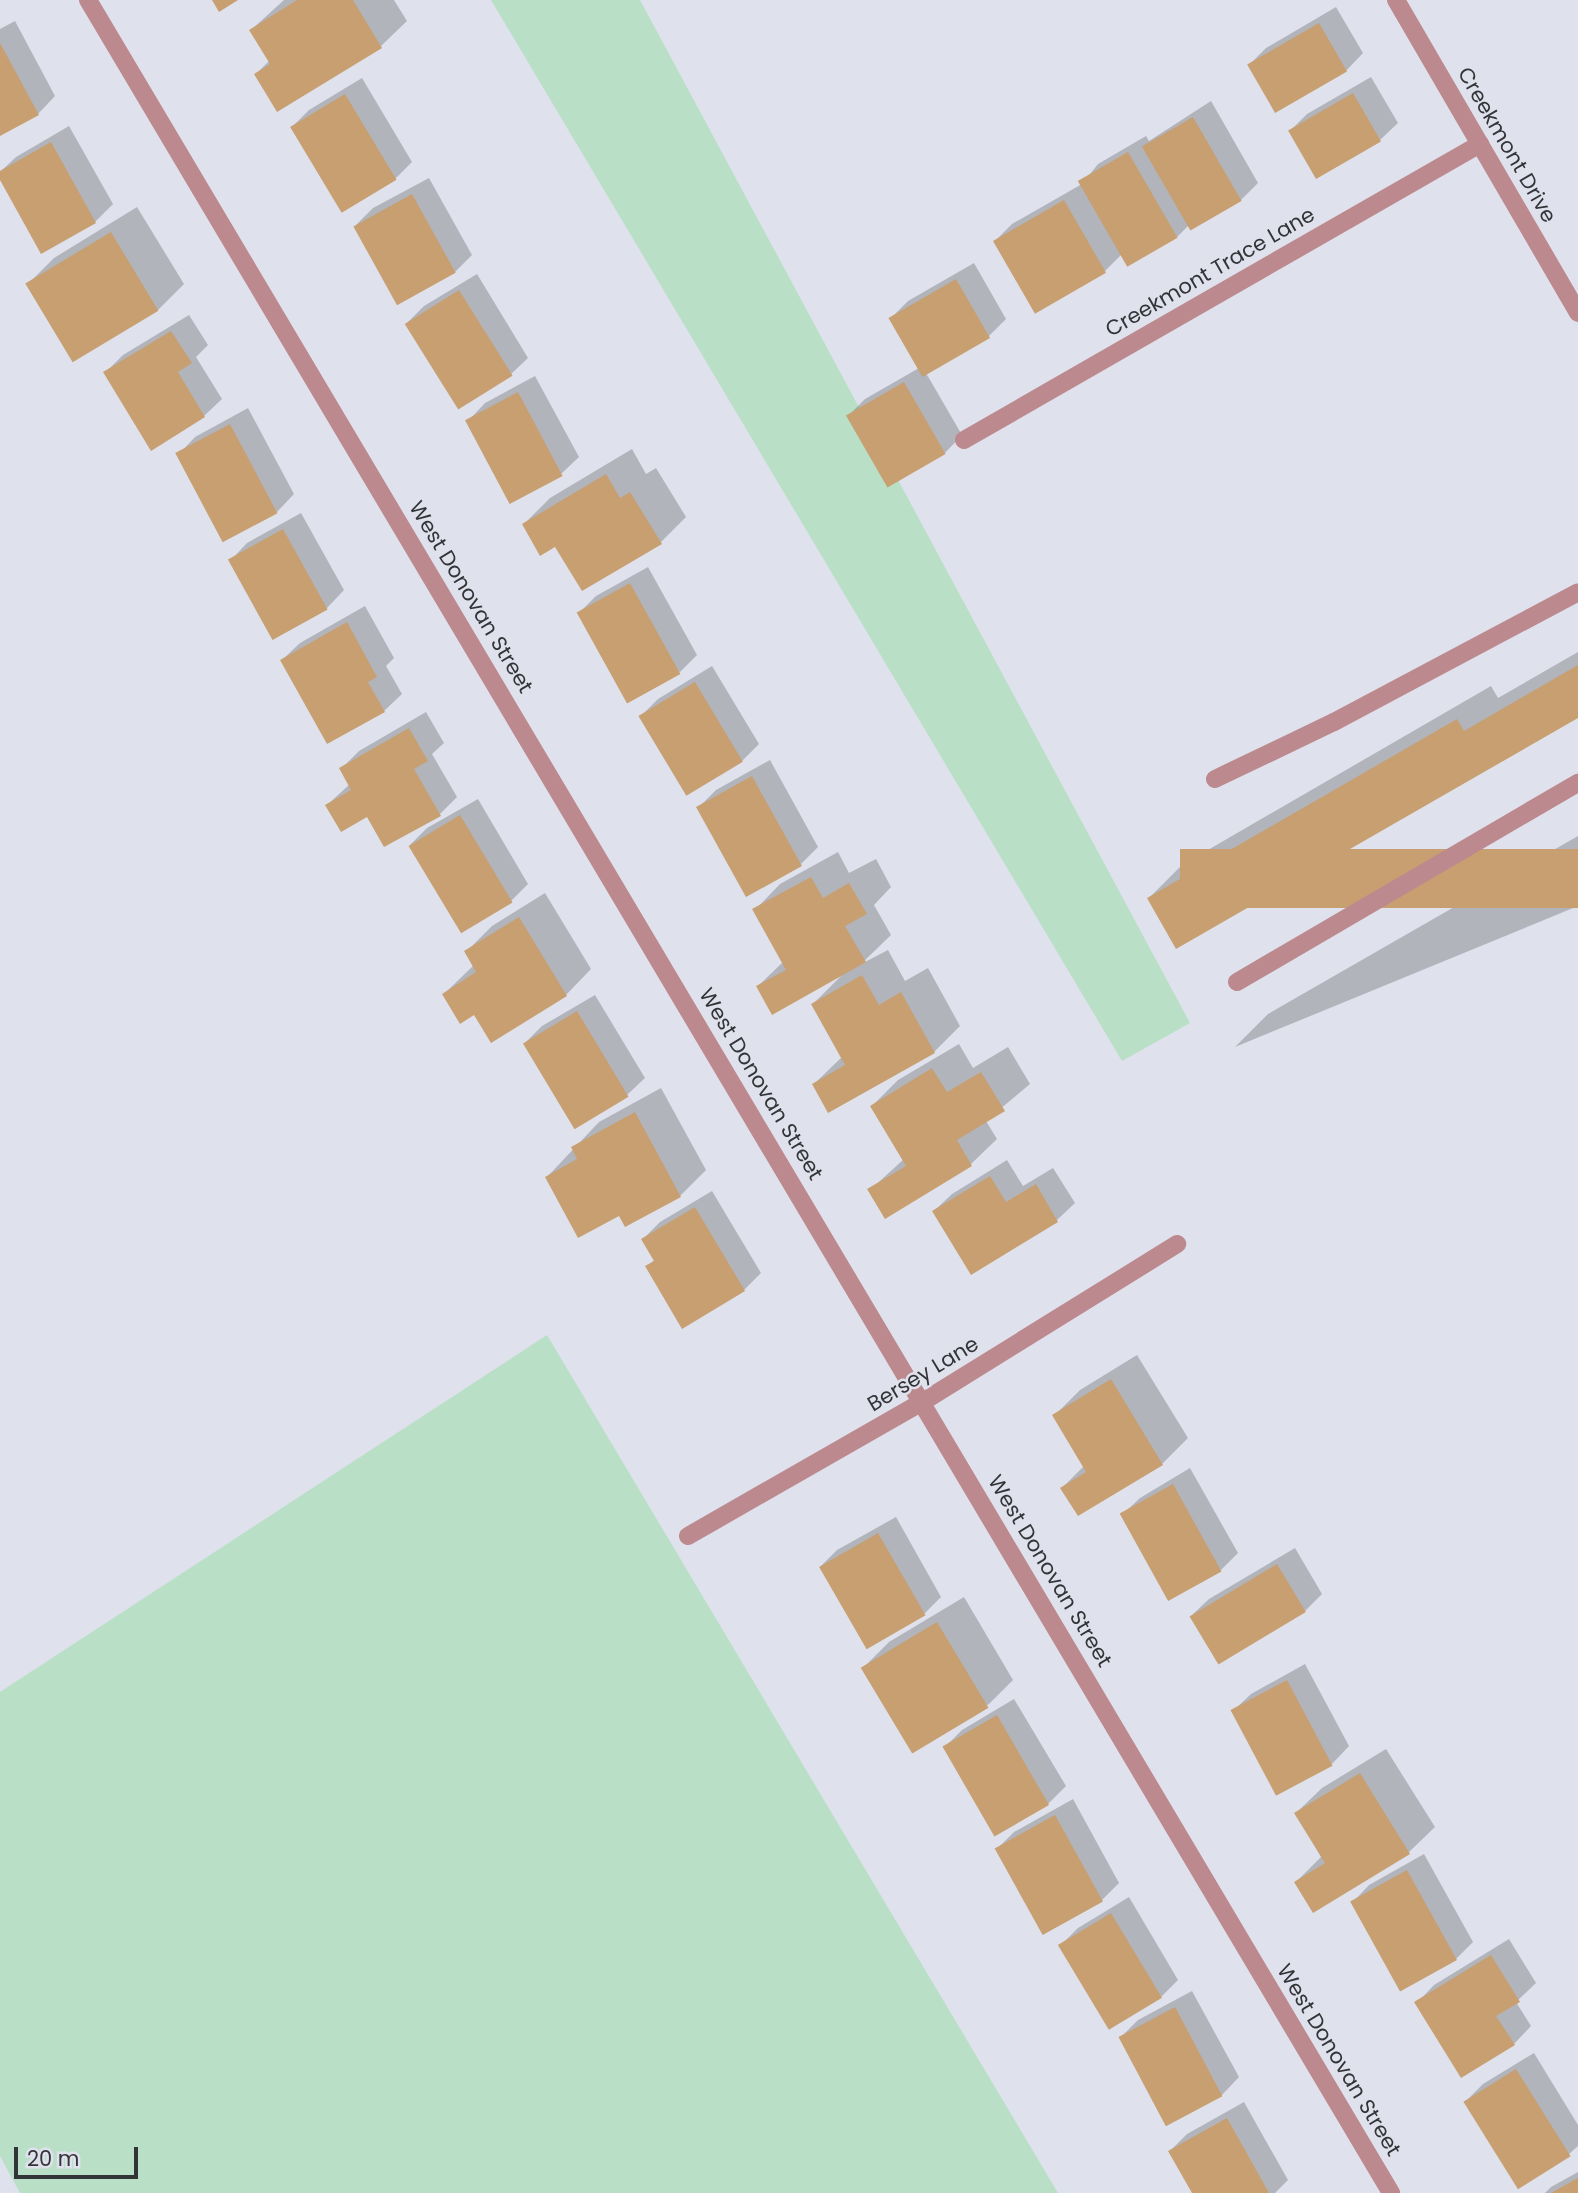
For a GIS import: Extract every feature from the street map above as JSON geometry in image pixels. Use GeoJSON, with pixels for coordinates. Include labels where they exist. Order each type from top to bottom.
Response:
{"type":"FeatureCollection","features":[{"type":"Feature","properties":{"kind":"street","name":"West Donovan Street"},"geometry":{"type":"LineString","coordinates":[[88,0],[924,1401],[1391,2193]]}},
{"type":"Feature","properties":{"kind":"street","name":"Creekmont Drive"},"geometry":{"type":"LineString","coordinates":[[1396,0],[1578,313]]}},
{"type":"Feature","properties":{"kind":"street","name":"Creekmont Trace Lane"},"geometry":{"type":"LineString","coordinates":[[964,440],[1480,144]]}},
{"type":"Feature","properties":{"kind":"street"},"geometry":{"type":"LineString","coordinates":[[1215,779],[1334,722],[1578,592]]}},
{"type":"Feature","properties":{"kind":"street"},"geometry":{"type":"LineString","coordinates":[[1237,982],[1578,783]]}},
{"type":"Feature","properties":{"kind":"street","name":"Bersey Lane"},"geometry":{"type":"LineString","coordinates":[[688,1536],[924,1401],[1177,1244]]}},
{"type":"Feature","properties":{"kind":"green space"},"geometry":{"type":"Polygon","coordinates":[[[491,0],[640,0],[1190,1023],[1122,1061],[491,0]]]}},
{"type":"Feature","properties":{"kind":"green space"},"geometry":{"type":"Polygon","coordinates":[[[547,1335],[1058,2193],[20,2193],[0,2156],[0,1692],[547,1335]]]}},
{"type":"Feature","properties":{"kind":"building"},"geometry":{"type":"Polygon","coordinates":[[[212,0],[238,0],[219,12],[212,0]]]}},
{"type":"Feature","properties":{"kind":"building"},"geometry":{"type":"Polygon","coordinates":[[[297,0],[353,0],[382,48],[277,112],[254,74],[270,64],[249,30],[297,0]]]}},
{"type":"Feature","properties":{"kind":"building"},"geometry":{"type":"Polygon","coordinates":[[[1319,23],[1347,71],[1275,113],[1247,64],[1319,23]]]}},
{"type":"Feature","properties":{"kind":"building"},"geometry":{"type":"Polygon","coordinates":[[[0,43],[39,115],[0,136],[0,43]]]}},
{"type":"Feature","properties":{"kind":"building"},"geometry":{"type":"Polygon","coordinates":[[[1353,93],[1381,141],[1316,179],[1288,130],[1353,93]]]}},
{"type":"Feature","properties":{"kind":"building"},"geometry":{"type":"Polygon","coordinates":[[[345,94],[397,180],[342,213],[290,127],[345,94]]]}},
{"type":"Feature","properties":{"kind":"building"},"geometry":{"type":"Polygon","coordinates":[[[1193,117],[1242,201],[1190,231],[1142,146],[1193,117]]]}},
{"type":"Feature","properties":{"kind":"building"},"geometry":{"type":"Polygon","coordinates":[[[51,142],[96,223],[41,254],[0,180],[0,171],[51,142]]]}},
{"type":"Feature","properties":{"kind":"building"},"geometry":{"type":"Polygon","coordinates":[[[1128,152],[1178,238],[1127,267],[1078,181],[1128,152]]]}},
{"type":"Feature","properties":{"kind":"building"},"geometry":{"type":"Polygon","coordinates":[[[412,194],[456,273],[397,305],[353,226],[412,194]]]}},
{"type":"Feature","properties":{"kind":"building"},"geometry":{"type":"Polygon","coordinates":[[[1064,200],[1106,273],[1035,314],[993,241],[1064,200]]]}},
{"type":"Feature","properties":{"kind":"building"},"geometry":{"type":"Polygon","coordinates":[[[111,232],[158,311],[73,362],[25,284],[111,232]]]}},
{"type":"Feature","properties":{"kind":"building"},"geometry":{"type":"Polygon","coordinates":[[[956,279],[990,338],[922,377],[888,318],[956,279]]]}},
{"type":"Feature","properties":{"kind":"building"},"geometry":{"type":"Polygon","coordinates":[[[459,290],[513,376],[458,410],[405,324],[459,290]]]}},
{"type":"Feature","properties":{"kind":"building"},"geometry":{"type":"Polygon","coordinates":[[[171,331],[192,363],[178,372],[205,417],[151,451],[103,372],[171,331]]]}},
{"type":"Feature","properties":{"kind":"building"},"geometry":{"type":"Polygon","coordinates":[[[904,382],[946,454],[887,487],[846,416],[904,382]]]}},
{"type":"Feature","properties":{"kind":"building"},"geometry":{"type":"Polygon","coordinates":[[[518,392],[563,476],[510,504],[465,420],[518,392]]]}},
{"type":"Feature","properties":{"kind":"building"},"geometry":{"type":"Polygon","coordinates":[[[230,424],[277,513],[223,542],[175,453],[230,424]]]}},
{"type":"Feature","properties":{"kind":"building"},"geometry":{"type":"Polygon","coordinates":[[[606,474],[620,498],[630,492],[662,544],[582,591],[555,547],[540,556],[522,524],[606,474]]]}},
{"type":"Feature","properties":{"kind":"building"},"geometry":{"type":"Polygon","coordinates":[[[283,529],[328,609],[273,640],[228,560],[283,529]]]}},
{"type":"Feature","properties":{"kind":"building"},"geometry":{"type":"Polygon","coordinates":[[[630,583],[680,674],[627,704],[577,613],[630,583]]]}},
{"type":"Feature","properties":{"kind":"building"},"geometry":{"type":"Polygon","coordinates":[[[347,622],[377,677],[368,682],[385,712],[327,744],[280,660],[347,622]]]}},
{"type":"Feature","properties":{"kind":"building"},"geometry":{"type":"Polygon","coordinates":[[[1578,665],[1578,718],[1176,949],[1147,898],[1457,719],[1464,731],[1578,665]]]}},
{"type":"Feature","properties":{"kind":"building"},"geometry":{"type":"Polygon","coordinates":[[[695,682],[743,762],[686,796],[638,716],[695,682]]]}},
{"type":"Feature","properties":{"kind":"building"},"geometry":{"type":"Polygon","coordinates":[[[409,728],[428,761],[414,769],[441,816],[384,847],[367,817],[341,832],[325,805],[351,790],[339,768],[409,728]]]}},
{"type":"Feature","properties":{"kind":"building"},"geometry":{"type":"Polygon","coordinates":[[[752,776],[802,866],[746,897],[696,807],[752,776]]]}},
{"type":"Feature","properties":{"kind":"building"},"geometry":{"type":"Polygon","coordinates":[[[460,815],[513,902],[461,933],[409,846],[460,815]]]}},
{"type":"Feature","properties":{"kind":"building"},"geometry":{"type":"Polygon","coordinates":[[[1180,849],[1578,849],[1578,908],[1180,908],[1180,849]]]}},
{"type":"Feature","properties":{"kind":"building"},"geometry":{"type":"Polygon","coordinates":[[[811,877],[823,898],[849,883],[867,914],[845,926],[866,962],[772,1015],[756,986],[786,970],[752,909],[811,877]]]}},
{"type":"Feature","properties":{"kind":"building"},"geometry":{"type":"Polygon","coordinates":[[[519,917],[567,996],[491,1043],[474,1015],[460,1024],[442,994],[476,972],[464,951],[519,917]]]}},
{"type":"Feature","properties":{"kind":"building"},"geometry":{"type":"Polygon","coordinates":[[[862,975],[879,1005],[901,992],[935,1053],[828,1113],[812,1084],[845,1065],[811,1004],[862,975]]]}},
{"type":"Feature","properties":{"kind":"building"},"geometry":{"type":"Polygon","coordinates":[[[577,1011],[629,1097],[575,1129],[523,1043],[577,1011]]]}},
{"type":"Feature","properties":{"kind":"building"},"geometry":{"type":"Polygon","coordinates":[[[932,1068],[947,1092],[981,1072],[1005,1111],[957,1140],[972,1166],[885,1219],[867,1189],[906,1166],[870,1106],[932,1068]]]}},
{"type":"Feature","properties":{"kind":"building"},"geometry":{"type":"Polygon","coordinates":[[[635,1112],[681,1197],[625,1227],[619,1216],[578,1238],[545,1177],[577,1159],[571,1147],[635,1112]]]}},
{"type":"Feature","properties":{"kind":"building"},"geometry":{"type":"Polygon","coordinates":[[[990,1176],[1006,1202],[1036,1184],[1058,1222],[971,1275],[932,1211],[990,1176]]]}},
{"type":"Feature","properties":{"kind":"building"},"geometry":{"type":"Polygon","coordinates":[[[695,1207],[745,1291],[682,1329],[645,1266],[654,1261],[641,1239],[695,1207]]]}},
{"type":"Feature","properties":{"kind":"building"},"geometry":{"type":"Polygon","coordinates":[[[1111,1379],[1163,1465],[1078,1516],[1060,1488],[1086,1472],[1052,1415],[1111,1379]]]}},
{"type":"Feature","properties":{"kind":"building"},"geometry":{"type":"Polygon","coordinates":[[[1173,1484],[1221,1571],[1168,1601],[1120,1514],[1173,1484]]]}},
{"type":"Feature","properties":{"kind":"building"},"geometry":{"type":"Polygon","coordinates":[[[878,1533],[925,1615],[867,1649],[819,1567],[878,1533]]]}},
{"type":"Feature","properties":{"kind":"building"},"geometry":{"type":"Polygon","coordinates":[[[1277,1564],[1306,1612],[1218,1665],[1190,1617],[1277,1564]]]}},
{"type":"Feature","properties":{"kind":"building"},"geometry":{"type":"Polygon","coordinates":[[[937,1622],[989,1708],[912,1754],[861,1668],[937,1622]]]}},
{"type":"Feature","properties":{"kind":"building"},"geometry":{"type":"Polygon","coordinates":[[[1287,1680],[1333,1766],[1276,1796],[1230,1710],[1287,1680]]]}},
{"type":"Feature","properties":{"kind":"building"},"geometry":{"type":"Polygon","coordinates":[[[997,1715],[1049,1805],[994,1837],[942,1746],[997,1715]]]}},
{"type":"Feature","properties":{"kind":"building"},"geometry":{"type":"Polygon","coordinates":[[[1360,1773],[1410,1854],[1313,1913],[1294,1882],[1325,1863],[1294,1813],[1360,1773]]]}},
{"type":"Feature","properties":{"kind":"building"},"geometry":{"type":"Polygon","coordinates":[[[1055,1815],[1103,1902],[1043,1935],[995,1848],[1055,1815]]]}},
{"type":"Feature","properties":{"kind":"building"},"geometry":{"type":"Polygon","coordinates":[[[1407,1870],[1457,1960],[1400,1992],[1350,1902],[1407,1870]]]}},
{"type":"Feature","properties":{"kind":"building"},"geometry":{"type":"Polygon","coordinates":[[[1111,1913],[1162,1998],[1109,2030],[1058,1945],[1111,1913]]]}},
{"type":"Feature","properties":{"kind":"building"},"geometry":{"type":"Polygon","coordinates":[[[1491,1955],[1520,2002],[1496,2016],[1515,2045],[1461,2078],[1414,2002],[1491,1955]]]}},
{"type":"Feature","properties":{"kind":"building"},"geometry":{"type":"Polygon","coordinates":[[[1175,2007],[1222,2096],[1166,2126],[1118,2037],[1175,2007]]]}},
{"type":"Feature","properties":{"kind":"building"},"geometry":{"type":"Polygon","coordinates":[[[1516,2069],[1571,2156],[1518,2189],[1463,2102],[1516,2069]]]}},
{"type":"Feature","properties":{"kind":"building"},"geometry":{"type":"Polygon","coordinates":[[[1227,2118],[1269,2193],[1192,2193],[1168,2151],[1227,2118]]]}},
{"type":"Feature","properties":{"kind":"building"},"geometry":{"type":"Polygon","coordinates":[[[1578,2178],[1578,2193],[1551,2193],[1578,2178]]]}}]}
